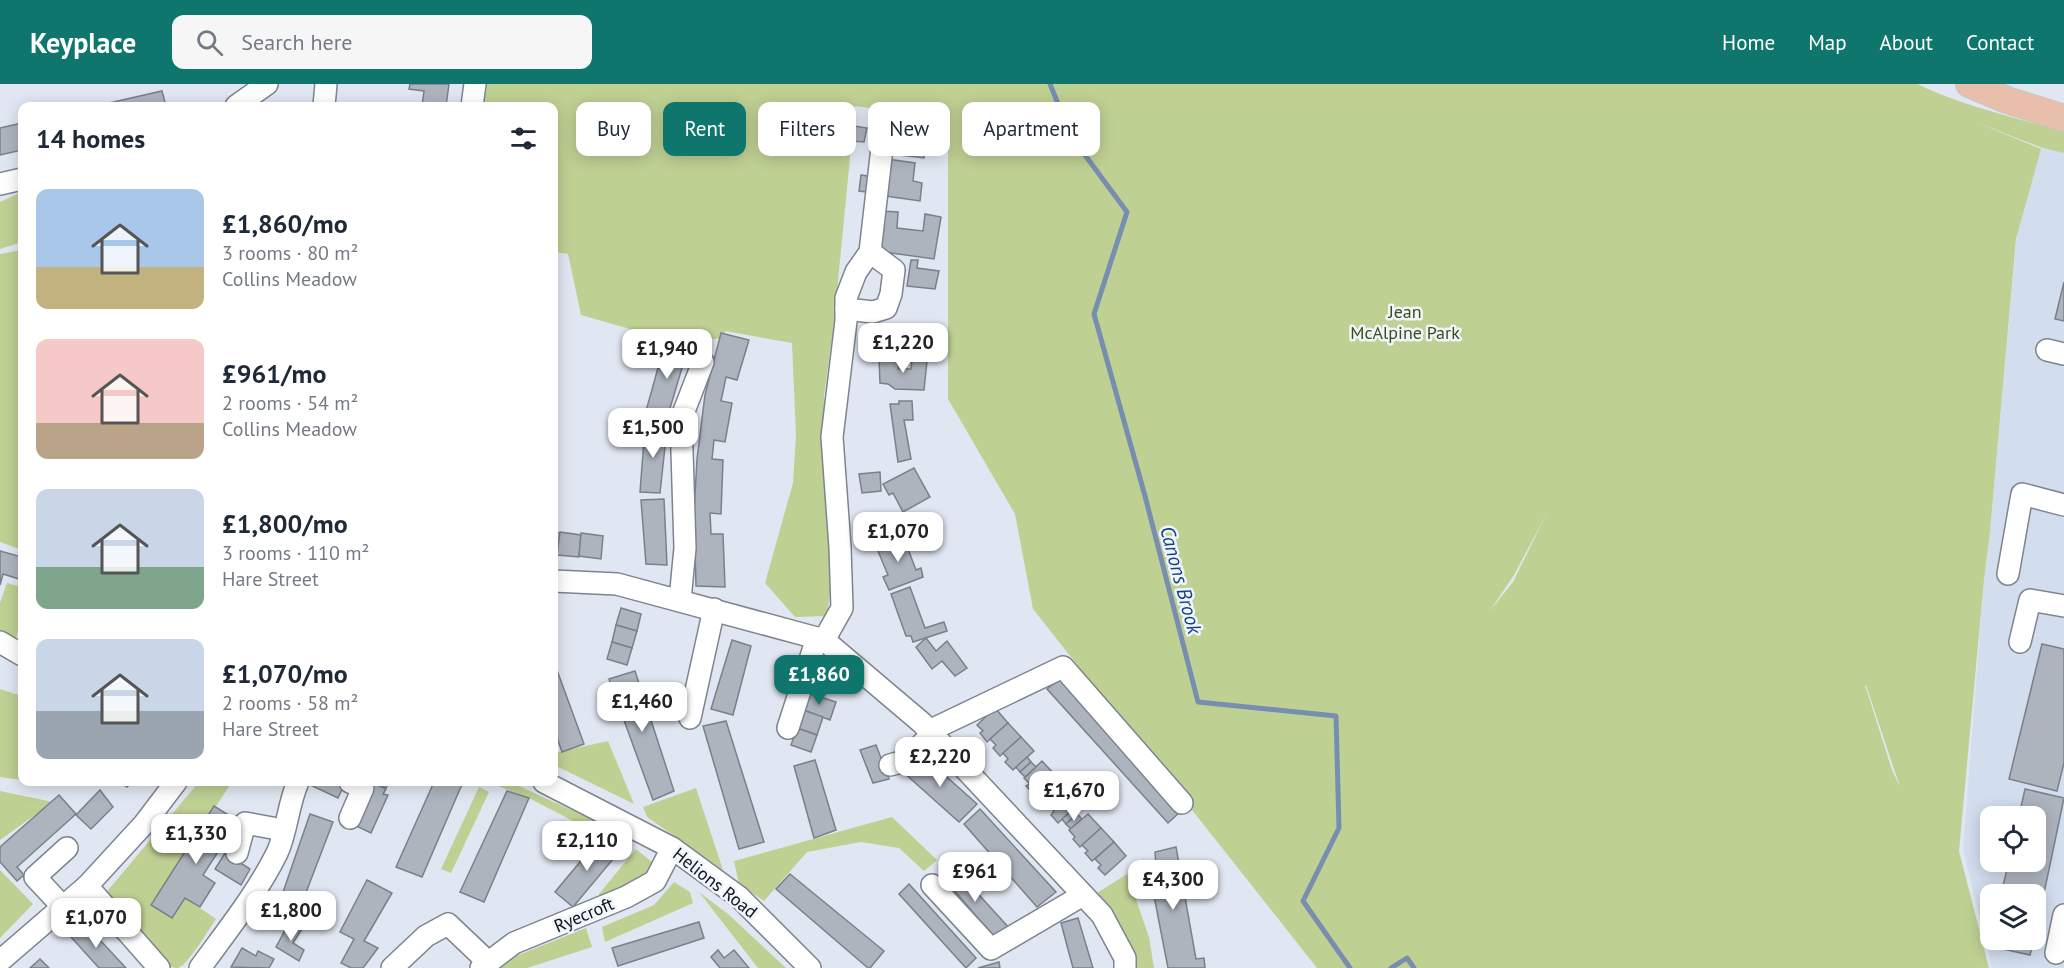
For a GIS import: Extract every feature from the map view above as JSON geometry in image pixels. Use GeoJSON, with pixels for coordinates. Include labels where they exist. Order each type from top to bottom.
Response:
{"type":"FeatureCollection","features":[{"type":"Feature","properties":{"kind":"main road"},"geometry":{"type":"LineString","coordinates":[[1970,84],[2007,100],[2064,118]]}},
{"type":"Feature","properties":{"kind":"street"},"geometry":{"type":"LineString","coordinates":[[242,102],[267,84]]}},
{"type":"Feature","properties":{"kind":"street"},"geometry":{"type":"LineString","coordinates":[[324,102],[326,84]]}},
{"type":"Feature","properties":{"kind":"street"},"geometry":{"type":"LineString","coordinates":[[473,102],[475,84]]}},
{"type":"Feature","properties":{"kind":"street"},"geometry":{"type":"LineString","coordinates":[[788,728],[821,639],[842,608],[832,437],[846,298],[856,272],[870,252],[881,156]]}},
{"type":"Feature","properties":{"kind":"street"},"geometry":{"type":"LineString","coordinates":[[0,184],[18,180]]}},
{"type":"Feature","properties":{"kind":"street"},"geometry":{"type":"LineString","coordinates":[[846,315],[886,308],[891,294],[894,270],[870,252]]}},
{"type":"Feature","properties":{"kind":"street"},"geometry":{"type":"LineString","coordinates":[[680,600],[685,548],[681,419],[703,362]]}},
{"type":"Feature","properties":{"kind":"street"},"geometry":{"type":"LineString","coordinates":[[2008,574],[2022,494],[2064,505]]}},
{"type":"Feature","properties":{"kind":"street"},"geometry":{"type":"LineString","coordinates":[[558,580],[617,584],[821,639],[931,732],[1102,915],[1125,958],[1125,968]]}},
{"type":"Feature","properties":{"kind":"street"},"geometry":{"type":"LineString","coordinates":[[2020,642],[2030,600],[2064,606]]}},
{"type":"Feature","properties":{"kind":"street"},"geometry":{"type":"LineString","coordinates":[[690,718],[714,609]]}},
{"type":"Feature","properties":{"kind":"street"},"geometry":{"type":"LineString","coordinates":[[0,642],[18,653]]}},
{"type":"Feature","properties":{"kind":"street"},"geometry":{"type":"LineString","coordinates":[[890,765],[904,761],[931,732],[1063,667],[1182,803]]}},
{"type":"Feature","properties":{"kind":"street"},"geometry":{"type":"LineString","coordinates":[[0,961],[87,886],[144,824],[173,786]]}},
{"type":"Feature","properties":{"kind":"street"},"geometry":{"type":"LineString","coordinates":[[200,968],[240,914],[278,851],[296,786]]}},
{"type":"Feature","properties":{"kind":"street"},"geometry":{"type":"LineString","coordinates":[[350,818],[363,788],[359,786]]}},
{"type":"Feature","properties":{"kind":"street","name":"Helions Road"},"geometry":{"type":"LineString","coordinates":[[552,786],[672,848],[739,897],[810,968]]}},
{"type":"Feature","properties":{"kind":"street"},"geometry":{"type":"LineString","coordinates":[[237,853],[245,823],[283,830]]}},
{"type":"Feature","properties":{"kind":"street"},"geometry":{"type":"LineString","coordinates":[[63,907],[35,877],[67,848]]}},
{"type":"Feature","properties":{"kind":"street","name":"Ryecroft"},"geometry":{"type":"LineString","coordinates":[[484,965],[514,943],[626,897],[655,881],[672,848]]}},
{"type":"Feature","properties":{"kind":"street"},"geometry":{"type":"LineString","coordinates":[[932,885],[991,949],[1083,895]]}},
{"type":"Feature","properties":{"kind":"street"},"geometry":{"type":"LineString","coordinates":[[87,886],[159,968]]}},
{"type":"Feature","properties":{"kind":"street"},"geometry":{"type":"LineString","coordinates":[[2056,953],[2064,915]]}},
{"type":"Feature","properties":{"kind":"street"},"geometry":{"type":"LineString","coordinates":[[392,968],[426,936],[448,924],[484,965]]}},
{"type":"Feature","properties":{"kind":"shaded area"},"geometry":{"type":"Polygon","coordinates":[[[2064,139],[2064,968],[1992,968],[1988,950],[2046,950],[2046,884],[1980,884],[1980,919],[1963,850],[1984,580],[2017,235],[2040,147],[2064,139]]]}},
{"type":"Feature","properties":{"kind":"green space","name":"Jean McAlpine Park"},"geometry":{"type":"Polygon","coordinates":[[[474,84],[1917,84],[1971,105],[2064,131],[2064,153],[2040,147],[1973,121],[2041,149],[2016,239],[1959,851],[1980,933],[1980,950],[1984,950],[1989,968],[1317,968],[1033,609],[1015,514],[948,399],[950,102],[868,102],[868,108],[856,106],[856,102],[758,102],[758,156],[850,156],[834,322],[824,396],[836,544],[827,616],[795,617],[765,583],[793,483],[796,435],[792,343],[725,331],[724,338],[679,343],[581,315],[568,254],[558,253],[558,102],[471,102],[474,84]],[[1547,513],[1514,575],[1489,612],[1513,582],[1547,513]],[[1865,685],[1892,770],[1900,787],[1866,685],[1865,685]]]}},
{"type":"Feature","properties":{"kind":"green space"},"geometry":{"type":"Polygon","coordinates":[[[18,194],[18,243],[0,249],[0,202],[18,194]]]}},
{"type":"Feature","properties":{"kind":"green space"},"geometry":{"type":"Polygon","coordinates":[[[18,251],[18,549],[0,542],[0,254],[18,251]]]}},
{"type":"Feature","properties":{"kind":"green space"},"geometry":{"type":"Polygon","coordinates":[[[7,583],[18,586],[18,630],[15,642],[0,640],[0,603],[7,583]]]}},
{"type":"Feature","properties":{"kind":"green space"},"geometry":{"type":"Polygon","coordinates":[[[0,689],[18,695],[18,779],[0,777],[0,689]]]}},
{"type":"Feature","properties":{"kind":"green space"},"geometry":{"type":"Polygon","coordinates":[[[608,741],[634,804],[558,767],[558,752],[608,741]]]}},
{"type":"Feature","properties":{"kind":"green space"},"geometry":{"type":"Polygon","coordinates":[[[196,786],[229,786],[151,904],[172,918],[185,898],[216,919],[182,965],[176,968],[164,965],[104,895],[196,786]]]}},
{"type":"Feature","properties":{"kind":"green space"},"geometry":{"type":"Polygon","coordinates":[[[498,786],[519,786],[593,820],[632,844],[624,854],[571,820],[529,798],[498,786]]]}},
{"type":"Feature","properties":{"kind":"green space"},"geometry":{"type":"Polygon","coordinates":[[[479,787],[489,792],[451,873],[441,869],[479,787]]]}},
{"type":"Feature","properties":{"kind":"green space"},"geometry":{"type":"Polygon","coordinates":[[[696,788],[723,870],[647,817],[643,807],[696,788]]]}},
{"type":"Feature","properties":{"kind":"green space"},"geometry":{"type":"Polygon","coordinates":[[[0,791],[53,802],[0,840],[0,791]]]}},
{"type":"Feature","properties":{"kind":"green space"},"geometry":{"type":"Polygon","coordinates":[[[892,817],[937,860],[924,871],[899,848],[861,842],[807,852],[764,901],[739,884],[734,861],[892,817]]]}},
{"type":"Feature","properties":{"kind":"green space"},"geometry":{"type":"Polygon","coordinates":[[[636,849],[652,862],[643,877],[601,903],[599,894],[636,849]]]}},
{"type":"Feature","properties":{"kind":"green space"},"geometry":{"type":"Polygon","coordinates":[[[0,870],[33,904],[0,938],[0,870]]]}},
{"type":"Feature","properties":{"kind":"green space"},"geometry":{"type":"Polygon","coordinates":[[[1127,874],[1149,937],[1154,968],[1130,968],[1094,895],[1127,874]]]}},
{"type":"Feature","properties":{"kind":"green space"},"geometry":{"type":"Polygon","coordinates":[[[674,882],[690,892],[693,903],[605,942],[602,927],[654,905],[674,882]]]}},
{"type":"Feature","properties":{"kind":"green space"},"geometry":{"type":"Polygon","coordinates":[[[699,892],[728,914],[786,968],[758,968],[699,892]]]}},
{"type":"Feature","properties":{"kind":"green space"},"geometry":{"type":"Polygon","coordinates":[[[586,928],[592,947],[527,968],[494,968],[496,964],[586,928]]]}},
{"type":"Feature","properties":{"kind":"building"},"geometry":{"type":"Polygon","coordinates":[[[410,84],[449,84],[447,102],[423,102],[424,91],[409,89],[410,84]]]}},
{"type":"Feature","properties":{"kind":"building"},"geometry":{"type":"Polygon","coordinates":[[[162,91],[165,102],[114,102],[162,91]]]}},
{"type":"Feature","properties":{"kind":"building"},"geometry":{"type":"Polygon","coordinates":[[[18,124],[18,151],[0,155],[0,128],[18,124]]]}},
{"type":"Feature","properties":{"kind":"building"},"geometry":{"type":"Polygon","coordinates":[[[856,126],[867,128],[864,142],[856,141],[856,126]]]}},
{"type":"Feature","properties":{"kind":"building"},"geometry":{"type":"Polygon","coordinates":[[[887,159],[915,163],[913,181],[922,183],[920,201],[886,196],[887,159]]]}},
{"type":"Feature","properties":{"kind":"building"},"geometry":{"type":"Polygon","coordinates":[[[861,175],[875,177],[873,193],[859,191],[861,175]]]}},
{"type":"Feature","properties":{"kind":"building"},"geometry":{"type":"Polygon","coordinates":[[[881,211],[898,212],[897,228],[923,231],[925,214],[941,217],[934,259],[877,251],[881,211]]]}},
{"type":"Feature","properties":{"kind":"building"},"geometry":{"type":"Polygon","coordinates":[[[911,260],[918,260],[917,268],[939,271],[935,289],[907,286],[911,260]]]}},
{"type":"Feature","properties":{"kind":"building"},"geometry":{"type":"Polygon","coordinates":[[[2064,282],[2064,321],[2055,319],[2064,282]]]}},
{"type":"Feature","properties":{"kind":"building"},"geometry":{"type":"Polygon","coordinates":[[[721,333],[749,340],[737,380],[726,377],[721,401],[732,403],[725,442],[714,440],[712,459],[723,460],[721,514],[710,513],[711,534],[723,534],[725,587],[696,586],[694,513],[697,459],[705,395],[721,333]]]}},
{"type":"Feature","properties":{"kind":"building"},"geometry":{"type":"Polygon","coordinates":[[[667,336],[690,341],[665,425],[644,418],[667,336]]]}},
{"type":"Feature","properties":{"kind":"building"},"geometry":{"type":"Polygon","coordinates":[[[879,359],[900,359],[898,369],[911,369],[912,359],[927,361],[924,390],[895,389],[888,384],[880,383],[879,359]]]}},
{"type":"Feature","properties":{"kind":"building"},"geometry":{"type":"Polygon","coordinates":[[[899,401],[912,401],[913,420],[904,420],[911,459],[898,462],[890,404],[899,404],[899,401]]]}},
{"type":"Feature","properties":{"kind":"building"},"geometry":{"type":"Polygon","coordinates":[[[645,427],[667,428],[660,493],[640,492],[645,427]]]}},
{"type":"Feature","properties":{"kind":"building"},"geometry":{"type":"Polygon","coordinates":[[[914,468],[930,497],[903,512],[893,493],[889,495],[883,484],[914,468]]]}},
{"type":"Feature","properties":{"kind":"building"},"geometry":{"type":"Polygon","coordinates":[[[880,472],[881,491],[862,493],[859,474],[880,472]]]}},
{"type":"Feature","properties":{"kind":"building"},"geometry":{"type":"Polygon","coordinates":[[[664,499],[667,565],[646,564],[641,500],[664,499]]]}},
{"type":"Feature","properties":{"kind":"building"},"geometry":{"type":"Polygon","coordinates":[[[560,532],[581,535],[579,557],[558,555],[560,532]]]}},
{"type":"Feature","properties":{"kind":"building"},"geometry":{"type":"Polygon","coordinates":[[[581,533],[603,536],[601,559],[579,556],[581,533]]]}},
{"type":"Feature","properties":{"kind":"building"},"geometry":{"type":"Polygon","coordinates":[[[903,536],[916,570],[921,568],[923,577],[889,590],[883,577],[888,575],[875,544],[903,536]]]}},
{"type":"Feature","properties":{"kind":"building"},"geometry":{"type":"Polygon","coordinates":[[[0,551],[18,556],[18,579],[3,574],[0,585],[0,551]]]}},
{"type":"Feature","properties":{"kind":"building"},"geometry":{"type":"Polygon","coordinates":[[[910,587],[925,628],[944,622],[947,631],[913,642],[911,636],[906,636],[891,594],[910,587]]]}},
{"type":"Feature","properties":{"kind":"building"},"geometry":{"type":"Polygon","coordinates":[[[621,608],[641,614],[637,631],[616,625],[621,608]]]}},
{"type":"Feature","properties":{"kind":"building"},"geometry":{"type":"Polygon","coordinates":[[[616,625],[637,631],[632,648],[612,642],[616,625]]]}},
{"type":"Feature","properties":{"kind":"building"},"geometry":{"type":"Polygon","coordinates":[[[926,638],[936,651],[947,641],[967,668],[955,676],[942,661],[932,669],[916,647],[926,638]]]}},
{"type":"Feature","properties":{"kind":"building"},"geometry":{"type":"Polygon","coordinates":[[[732,640],[751,646],[733,715],[711,709],[732,640]]]}},
{"type":"Feature","properties":{"kind":"building"},"geometry":{"type":"Polygon","coordinates":[[[612,642],[632,648],[627,665],[607,659],[612,642]]]}},
{"type":"Feature","properties":{"kind":"building"},"geometry":{"type":"Polygon","coordinates":[[[2042,644],[2064,649],[2064,763],[2057,791],[2009,779],[2042,644]]]}},
{"type":"Feature","properties":{"kind":"building"},"geometry":{"type":"Polygon","coordinates":[[[635,671],[674,791],[653,800],[609,679],[635,671]]]}},
{"type":"Feature","properties":{"kind":"building"},"geometry":{"type":"Polygon","coordinates":[[[558,673],[584,744],[562,752],[558,740],[558,673]]]}},
{"type":"Feature","properties":{"kind":"building"},"geometry":{"type":"Polygon","coordinates":[[[1061,678],[1180,812],[1168,823],[1047,689],[1061,678]]]}},
{"type":"Feature","properties":{"kind":"building"},"geometry":{"type":"Polygon","coordinates":[[[808,693],[836,702],[830,720],[803,710],[808,693]]]}},
{"type":"Feature","properties":{"kind":"building"},"geometry":{"type":"Polygon","coordinates":[[[995,708],[1008,723],[987,742],[980,733],[983,731],[977,725],[995,708]]]}},
{"type":"Feature","properties":{"kind":"building"},"geometry":{"type":"Polygon","coordinates":[[[803,710],[823,717],[817,735],[797,728],[803,710]]]}},
{"type":"Feature","properties":{"kind":"building"},"geometry":{"type":"Polygon","coordinates":[[[726,721],[764,842],[739,849],[703,726],[726,721]]]}},
{"type":"Feature","properties":{"kind":"building"},"geometry":{"type":"Polygon","coordinates":[[[1008,723],[1021,737],[1000,756],[993,748],[996,745],[990,739],[1008,723]]]}},
{"type":"Feature","properties":{"kind":"building"},"geometry":{"type":"Polygon","coordinates":[[[797,728],[817,735],[811,752],[791,745],[797,728]]]}},
{"type":"Feature","properties":{"kind":"building"},"geometry":{"type":"Polygon","coordinates":[[[1021,737],[1034,751],[1013,770],[1005,762],[1008,759],[1003,753],[1021,737]]]}},
{"type":"Feature","properties":{"kind":"building"},"geometry":{"type":"Polygon","coordinates":[[[876,745],[889,779],[873,783],[860,750],[876,745]]]}},
{"type":"Feature","properties":{"kind":"building"},"geometry":{"type":"Polygon","coordinates":[[[920,753],[977,804],[959,822],[903,772],[920,753]]]}},
{"type":"Feature","properties":{"kind":"building"},"geometry":{"type":"Polygon","coordinates":[[[1027,757],[1031,762],[1020,772],[1016,767],[1027,757]]]}},
{"type":"Feature","properties":{"kind":"building"},"geometry":{"type":"Polygon","coordinates":[[[815,760],[836,830],[814,838],[794,766],[815,760]]]}},
{"type":"Feature","properties":{"kind":"building"},"geometry":{"type":"Polygon","coordinates":[[[1042,761],[1055,775],[1034,794],[1026,786],[1030,784],[1024,778],[1042,761]]]}},
{"type":"Feature","properties":{"kind":"building"},"geometry":{"type":"Polygon","coordinates":[[[1031,762],[1036,767],[1025,777],[1020,772],[1031,762]]]}},
{"type":"Feature","properties":{"kind":"building"},"geometry":{"type":"Polygon","coordinates":[[[1055,775],[1067,790],[1046,809],[1039,801],[1042,798],[1037,792],[1055,775]]]}},
{"type":"Feature","properties":{"kind":"building"},"geometry":{"type":"Polygon","coordinates":[[[312,786],[344,786],[338,798],[312,786]]]}},
{"type":"Feature","properties":{"kind":"building"},"geometry":{"type":"Polygon","coordinates":[[[372,786],[386,789],[383,794],[388,795],[371,833],[354,825],[372,786]]]}},
{"type":"Feature","properties":{"kind":"building"},"geometry":{"type":"Polygon","coordinates":[[[432,786],[461,786],[422,877],[396,867],[432,786]]]}},
{"type":"Feature","properties":{"kind":"building"},"geometry":{"type":"Polygon","coordinates":[[[2025,789],[2064,798],[2046,884],[2003,884],[2006,872],[2046,872],[2046,806],[2021,806],[2025,789]]]}},
{"type":"Feature","properties":{"kind":"building"},"geometry":{"type":"Polygon","coordinates":[[[100,790],[113,807],[91,829],[76,815],[100,790]]]}},
{"type":"Feature","properties":{"kind":"building"},"geometry":{"type":"Polygon","coordinates":[[[1067,790],[1080,803],[1058,823],[1051,815],[1054,811],[1049,806],[1067,790]]]}},
{"type":"Feature","properties":{"kind":"building"},"geometry":{"type":"Polygon","coordinates":[[[507,791],[529,798],[484,902],[460,892],[507,791]]]}},
{"type":"Feature","properties":{"kind":"building"},"geometry":{"type":"Polygon","coordinates":[[[59,795],[76,814],[17,867],[24,875],[17,881],[0,862],[0,847],[59,795]]]}},
{"type":"Feature","properties":{"kind":"building"},"geometry":{"type":"Polygon","coordinates":[[[214,806],[238,821],[203,875],[215,883],[200,907],[185,898],[172,918],[151,905],[214,806]]]}},
{"type":"Feature","properties":{"kind":"building"},"geometry":{"type":"Polygon","coordinates":[[[980,809],[1056,892],[1037,907],[964,824],[980,809]]]}},
{"type":"Feature","properties":{"kind":"building"},"geometry":{"type":"Polygon","coordinates":[[[1073,810],[1077,814],[1066,824],[1062,819],[1073,810]]]}},
{"type":"Feature","properties":{"kind":"building"},"geometry":{"type":"Polygon","coordinates":[[[310,814],[333,822],[302,903],[282,895],[310,814]]]}},
{"type":"Feature","properties":{"kind":"building"},"geometry":{"type":"Polygon","coordinates":[[[1077,814],[1082,819],[1071,829],[1066,824],[1077,814]]]}},
{"type":"Feature","properties":{"kind":"building"},"geometry":{"type":"Polygon","coordinates":[[[1088,814],[1101,828],[1080,847],[1069,830],[1088,814]]]}},
{"type":"Feature","properties":{"kind":"building"},"geometry":{"type":"Polygon","coordinates":[[[1101,828],[1114,842],[1092,861],[1085,853],[1088,851],[1082,845],[1101,828]]]}},
{"type":"Feature","properties":{"kind":"building"},"geometry":{"type":"Polygon","coordinates":[[[600,838],[619,852],[573,907],[555,892],[600,838]]]}},
{"type":"Feature","properties":{"kind":"building"},"geometry":{"type":"Polygon","coordinates":[[[1114,842],[1126,856],[1105,875],[1098,868],[1101,865],[1095,859],[1114,842]]]}},
{"type":"Feature","properties":{"kind":"building"},"geometry":{"type":"Polygon","coordinates":[[[1176,847],[1196,959],[1204,958],[1205,968],[1168,968],[1148,865],[1156,865],[1155,852],[1176,847]]]}},
{"type":"Feature","properties":{"kind":"building"},"geometry":{"type":"Polygon","coordinates":[[[225,853],[250,869],[241,885],[215,869],[225,853]]]}},
{"type":"Feature","properties":{"kind":"building"},"geometry":{"type":"Polygon","coordinates":[[[949,862],[1011,930],[998,942],[939,872],[949,862]]]}},
{"type":"Feature","properties":{"kind":"building"},"geometry":{"type":"Polygon","coordinates":[[[790,874],[884,951],[870,968],[776,889],[790,874]]]}},
{"type":"Feature","properties":{"kind":"building"},"geometry":{"type":"Polygon","coordinates":[[[367,880],[392,893],[364,941],[378,948],[363,968],[351,968],[341,963],[354,939],[340,932],[367,880]]]}},
{"type":"Feature","properties":{"kind":"building"},"geometry":{"type":"Polygon","coordinates":[[[909,884],[976,958],[966,968],[899,894],[909,884]]]}},
{"type":"Feature","properties":{"kind":"building"},"geometry":{"type":"Polygon","coordinates":[[[1078,918],[1093,968],[1073,968],[1061,923],[1078,918]]]}},
{"type":"Feature","properties":{"kind":"building"},"geometry":{"type":"Polygon","coordinates":[[[290,921],[302,929],[293,943],[304,950],[299,961],[276,947],[290,921]]]}},
{"type":"Feature","properties":{"kind":"building"},"geometry":{"type":"Polygon","coordinates":[[[699,922],[704,938],[618,966],[612,948],[699,922]]]}},
{"type":"Feature","properties":{"kind":"building"},"geometry":{"type":"Polygon","coordinates":[[[86,925],[126,968],[99,968],[70,936],[86,925]]]}},
{"type":"Feature","properties":{"kind":"building"},"geometry":{"type":"Polygon","coordinates":[[[242,948],[256,956],[258,951],[274,959],[269,968],[231,967],[242,948]]]}},
{"type":"Feature","properties":{"kind":"building"},"geometry":{"type":"Polygon","coordinates":[[[718,950],[724,958],[734,950],[749,968],[720,968],[711,957],[718,950]]]}},
{"type":"Feature","properties":{"kind":"building"},"geometry":{"type":"Polygon","coordinates":[[[2007,950],[2031,950],[2030,955],[2007,950]]]}},
{"type":"Feature","properties":{"kind":"building"},"geometry":{"type":"Polygon","coordinates":[[[40,959],[49,968],[30,968],[40,959]]]}},
{"type":"Feature","properties":{"kind":"building"},"geometry":{"type":"Polygon","coordinates":[[[999,962],[1000,968],[978,968],[999,962]]]}},
{"type":"Feature","properties":{"kind":"waterway","name":"Canons Brook"},"geometry":{"type":"LineString","coordinates":[[1050,84],[1071,136],[1127,212],[1094,314],[1145,496],[1198,702],[1336,716],[1339,828],[1303,901],[1350,968]]}},
{"type":"Feature","properties":{"kind":"waterway","name":"Canons Brook"},"geometry":{"type":"LineString","coordinates":[[1391,968],[1407,958],[1414,968]]}}]}
